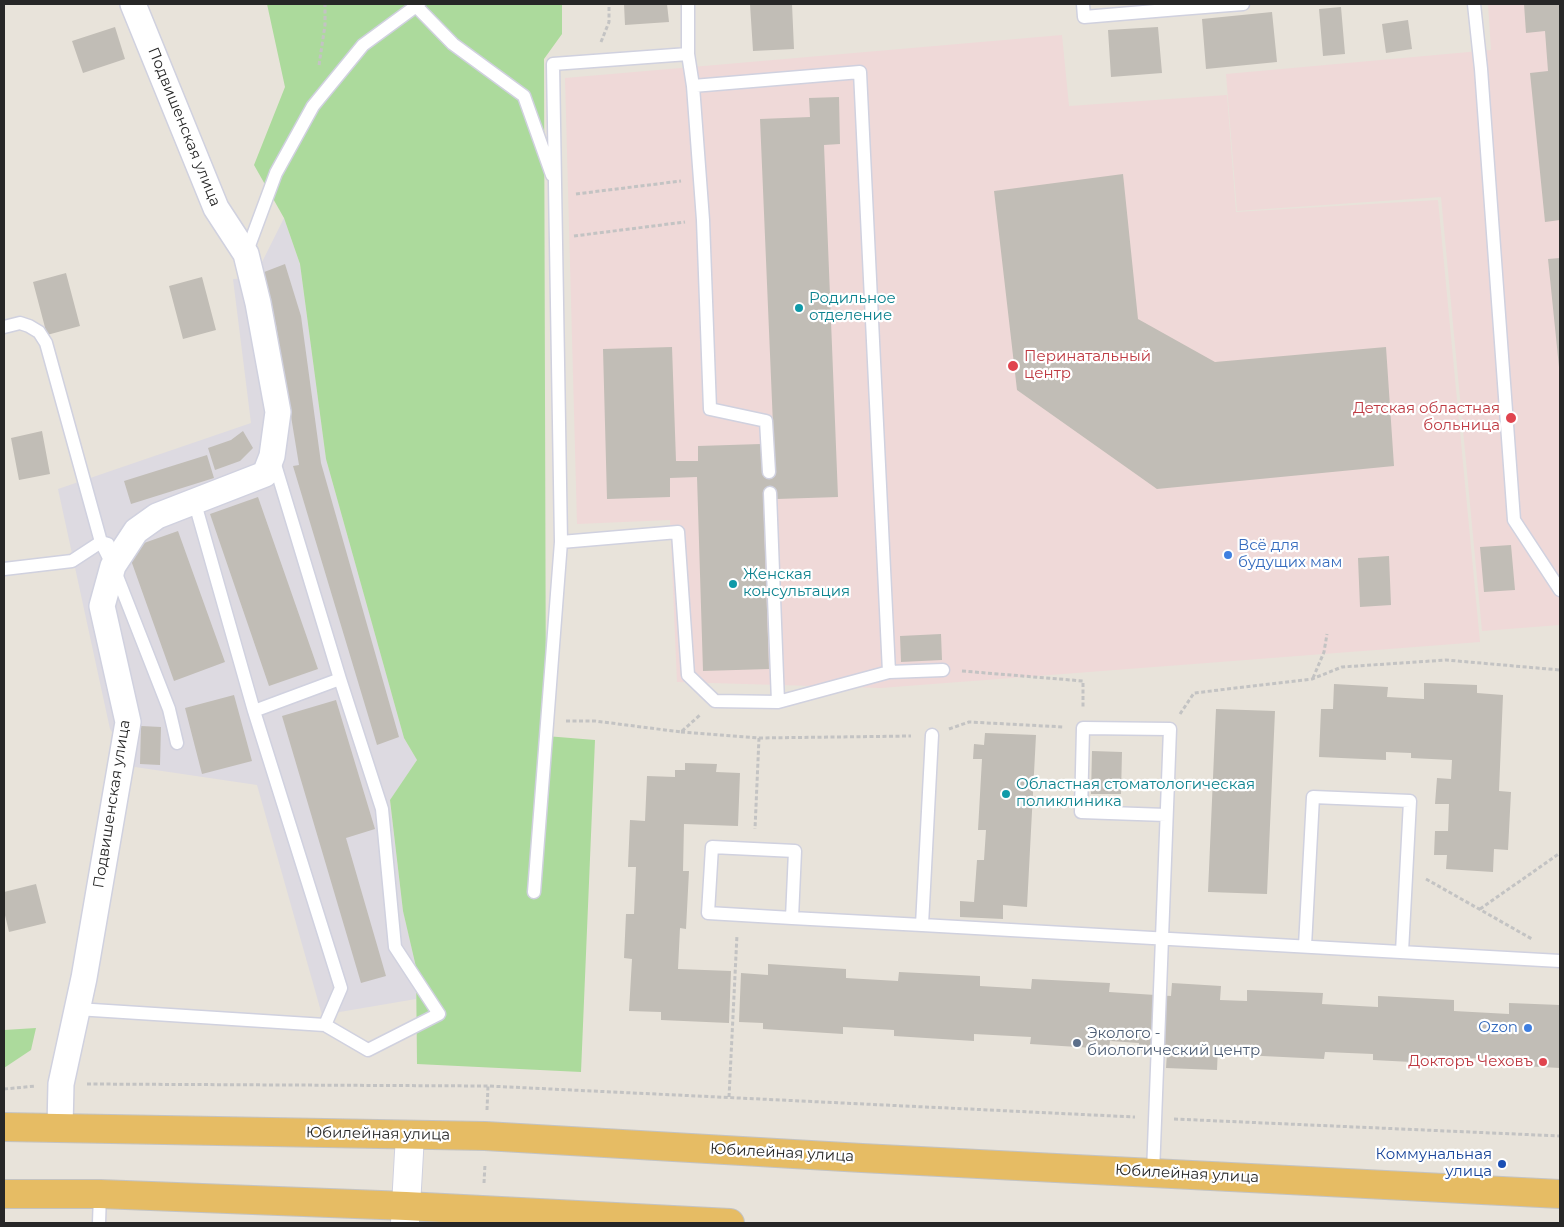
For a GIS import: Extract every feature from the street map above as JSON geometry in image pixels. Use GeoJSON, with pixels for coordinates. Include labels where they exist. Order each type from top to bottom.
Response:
{"type":"FeatureCollection","features":[{"type":"Feature","properties":{"kind":"highway","name":"Юбилейная улица"},"geometry":{"type":"LineString","coordinates":[[4,1126],[485,1136],[1560,1194]]}},
{"type":"Feature","properties":{"kind":"highway"},"geometry":{"type":"LineString","coordinates":[[4,1194],[100,1194],[405,1215],[730,1223]]}},
{"type":"Feature","properties":{"kind":"street","name":"Подвишенская улица"},"geometry":{"type":"LineString","coordinates":[[60,1127],[61,1084],[77,1009],[128,722],[102,606],[113,552],[136,531],[157,516],[194,500],[265,474],[272,456],[278,412],[258,303],[246,254],[216,208],[133,4]]}},
{"type":"Feature","properties":{"kind":"street"},"geometry":{"type":"LineString","coordinates":[[405,1215],[410,1134]]}},
{"type":"Feature","properties":{"kind":"lane"},"geometry":{"type":"LineString","coordinates":[[688,4],[688,54],[693,86],[703,220],[710,408],[766,421],[769,472]]}},
{"type":"Feature","properties":{"kind":"lane"},"geometry":{"type":"LineString","coordinates":[[1083,4],[1084,17],[1178,7],[1243,4]]}},
{"type":"Feature","properties":{"kind":"lane"},"geometry":{"type":"LineString","coordinates":[[1474,4],[1514,520],[1560,590]]}},
{"type":"Feature","properties":{"kind":"lane"},"geometry":{"type":"LineString","coordinates":[[246,254],[276,173],[312,106],[363,45],[418,5],[453,44],[524,96],[555,191]]}},
{"type":"Feature","properties":{"kind":"lane"},"geometry":{"type":"LineString","coordinates":[[534,892],[561,542],[553,64],[688,54]]}},
{"type":"Feature","properties":{"kind":"lane"},"geometry":{"type":"LineString","coordinates":[[693,86],[860,72],[889,672]]}},
{"type":"Feature","properties":{"kind":"lane"},"geometry":{"type":"LineString","coordinates":[[4,328],[20,323],[29,326],[39,332],[46,343],[113,552],[169,709],[177,743]]}},
{"type":"Feature","properties":{"kind":"lane"},"geometry":{"type":"LineString","coordinates":[[77,1009],[324,1025],[368,1050],[439,1014],[395,947],[382,809],[272,456]]}},
{"type":"Feature","properties":{"kind":"lane"},"geometry":{"type":"LineString","coordinates":[[770,493],[778,702]]}},
{"type":"Feature","properties":{"kind":"lane"},"geometry":{"type":"LineString","coordinates":[[194,500],[254,711],[340,988],[324,1025]]}},
{"type":"Feature","properties":{"kind":"lane"},"geometry":{"type":"LineString","coordinates":[[561,542],[678,532],[688,675],[715,701],[778,702],[889,672],[943,670]]}},
{"type":"Feature","properties":{"kind":"lane"},"geometry":{"type":"LineString","coordinates":[[4,570],[72,561],[113,552]]}},
{"type":"Feature","properties":{"kind":"lane"},"geometry":{"type":"LineString","coordinates":[[254,711],[340,679]]}},
{"type":"Feature","properties":{"kind":"lane"},"geometry":{"type":"LineString","coordinates":[[1153,1173],[1170,729],[1083,728],[1080,812],[1166,815]]}},
{"type":"Feature","properties":{"kind":"lane"},"geometry":{"type":"LineString","coordinates":[[922,925],[932,736]]}},
{"type":"Feature","properties":{"kind":"lane"},"geometry":{"type":"LineString","coordinates":[[1305,946],[1314,797],[1410,801],[1402,952]]}},
{"type":"Feature","properties":{"kind":"lane"},"geometry":{"type":"LineString","coordinates":[[792,918],[795,851],[712,847],[708,913],[792,918],[1305,946],[1402,952],[1560,960]]}},
{"type":"Feature","properties":{"kind":"lane"},"geometry":{"type":"LineString","coordinates":[[99,1223],[100,1194]]}},
{"type":"Feature","properties":{"kind":"path"},"geometry":{"type":"LineString","coordinates":[[312,106],[325,25],[325,4]]}},
{"type":"Feature","properties":{"kind":"path"},"geometry":{"type":"LineString","coordinates":[[594,62],[609,22],[609,4]]}},
{"type":"Feature","properties":{"kind":"path"},"geometry":{"type":"LineString","coordinates":[[555,191],[700,179]]}},
{"type":"Feature","properties":{"kind":"path"},"geometry":{"type":"LineString","coordinates":[[556,238],[703,220]]}},
{"type":"Feature","properties":{"kind":"path"},"geometry":{"type":"LineString","coordinates":[[1312,679],[1324,652],[1327,634]]}},
{"type":"Feature","properties":{"kind":"path"},"geometry":{"type":"LineString","coordinates":[[1170,729],[1194,693],[1312,679],[1342,667],[1446,660],[1560,670]]}},
{"type":"Feature","properties":{"kind":"path"},"geometry":{"type":"LineString","coordinates":[[943,670],[1083,681],[1083,728]]}},
{"type":"Feature","properties":{"kind":"path"},"geometry":{"type":"LineString","coordinates":[[681,732],[715,701]]}},
{"type":"Feature","properties":{"kind":"path"},"geometry":{"type":"LineString","coordinates":[[547,729],[564,721],[595,721],[681,732],[760,738],[755,849]]}},
{"type":"Feature","properties":{"kind":"path"},"geometry":{"type":"LineString","coordinates":[[1480,909],[1560,853]]}},
{"type":"Feature","properties":{"kind":"path"},"geometry":{"type":"LineString","coordinates":[[1406,868],[1536,941]]}},
{"type":"Feature","properties":{"kind":"path"},"geometry":{"type":"LineString","coordinates":[[729,1097],[738,915]]}},
{"type":"Feature","properties":{"kind":"path"},"geometry":{"type":"LineString","coordinates":[[4,1089],[61,1084],[488,1086],[1560,1136]]}},
{"type":"Feature","properties":{"kind":"shaded area","name":"Детская областная больница"},"geometry":{"type":"Polygon","coordinates":[[[1488,4],[1560,4],[1560,625],[1482,631],[1441,197],[1237,211],[1226,74],[1491,50],[1488,4]]]}},
{"type":"Feature","properties":{"kind":"shaded area","name":"Перинатальный центр"},"geometry":{"type":"Polygon","coordinates":[[[1062,35],[1069,106],[1227,95],[1236,212],[1438,200],[1480,642],[881,688],[677,682],[670,520],[577,524],[565,78],[1062,35]]]}},
{"type":"Feature","properties":{"kind":"shaded area"},"geometry":{"type":"Polygon","coordinates":[[[284,218],[300,264],[326,459],[404,738],[417,760],[390,801],[403,911],[416,967],[416,999],[322,1015],[257,785],[135,767],[110,729],[58,489],[251,423],[233,279],[254,278],[284,218]]]}},
{"type":"Feature","properties":{"kind":"green space"},"geometry":{"type":"Polygon","coordinates":[[[267,4],[562,4],[562,34],[544,59],[546,736],[595,740],[581,1072],[417,1064],[416,967],[403,911],[390,800],[417,760],[404,738],[326,459],[300,264],[284,218],[254,165],[285,87],[267,4]]]}},
{"type":"Feature","properties":{"kind":"green space"},"geometry":{"type":"Polygon","coordinates":[[[36,1028],[31,1050],[4,1068],[4,1030],[36,1028]]]}},
{"type":"Feature","properties":{"kind":"building"},"geometry":{"type":"Polygon","coordinates":[[[624,4],[667,4],[669,22],[625,25],[624,4]]]}},
{"type":"Feature","properties":{"kind":"building"},"geometry":{"type":"Polygon","coordinates":[[[750,4],[792,4],[794,49],[753,51],[750,4]]]}},
{"type":"Feature","properties":{"kind":"building"},"geometry":{"type":"Polygon","coordinates":[[[1524,4],[1560,4],[1560,220],[1545,222],[1530,73],[1548,71],[1545,31],[1526,33],[1524,4]]]}},
{"type":"Feature","properties":{"kind":"building"},"geometry":{"type":"Polygon","coordinates":[[[1341,7],[1345,54],[1323,56],[1319,9],[1341,7]]]}},
{"type":"Feature","properties":{"kind":"building"},"geometry":{"type":"Polygon","coordinates":[[[1272,12],[1277,62],[1206,69],[1202,19],[1272,12]]]}},
{"type":"Feature","properties":{"kind":"building"},"geometry":{"type":"Polygon","coordinates":[[[1408,20],[1412,49],[1386,53],[1382,24],[1408,20]]]}},
{"type":"Feature","properties":{"kind":"building"},"geometry":{"type":"Polygon","coordinates":[[[115,27],[125,59],[83,73],[72,41],[115,27]]]}},
{"type":"Feature","properties":{"kind":"building"},"geometry":{"type":"Polygon","coordinates":[[[1158,27],[1162,73],[1111,77],[1108,30],[1158,27]]]}},
{"type":"Feature","properties":{"kind":"building"},"geometry":{"type":"Polygon","coordinates":[[[839,97],[840,144],[824,145],[838,497],[777,499],[777,492],[763,493],[769,669],[703,671],[697,477],[670,478],[670,497],[607,499],[603,349],[672,347],[676,461],[698,461],[698,446],[761,444],[762,472],[775,472],[760,119],[810,117],[809,98],[839,97]]]}},
{"type":"Feature","properties":{"kind":"building","name":"Перинатальный центр"},"geometry":{"type":"Polygon","coordinates":[[[1123,174],[1138,319],[1215,362],[1386,347],[1394,466],[1157,489],[1017,390],[994,191],[1123,174]]]}},
{"type":"Feature","properties":{"kind":"building"},"geometry":{"type":"Polygon","coordinates":[[[1560,258],[1560,367],[1559,367],[1548,259],[1560,258]]]}},
{"type":"Feature","properties":{"kind":"building"},"geometry":{"type":"Polygon","coordinates":[[[285,264],[301,316],[321,463],[399,737],[377,745],[293,466],[299,465],[276,325],[259,274],[285,264]]]}},
{"type":"Feature","properties":{"kind":"building"},"geometry":{"type":"Polygon","coordinates":[[[66,273],[80,326],[47,335],[33,282],[66,273]]]}},
{"type":"Feature","properties":{"kind":"building"},"geometry":{"type":"Polygon","coordinates":[[[202,277],[216,330],[183,339],[169,286],[202,277]]]}},
{"type":"Feature","properties":{"kind":"building"},"geometry":{"type":"Polygon","coordinates":[[[42,431],[50,474],[19,480],[11,438],[42,431]]]}},
{"type":"Feature","properties":{"kind":"building"},"geometry":{"type":"Polygon","coordinates":[[[243,431],[253,448],[240,461],[215,470],[208,448],[231,440],[243,431]]]}},
{"type":"Feature","properties":{"kind":"building"},"geometry":{"type":"Polygon","coordinates":[[[207,455],[214,478],[131,504],[124,481],[207,455]]]}},
{"type":"Feature","properties":{"kind":"building"},"geometry":{"type":"Polygon","coordinates":[[[258,497],[318,669],[269,686],[210,514],[258,497]]]}},
{"type":"Feature","properties":{"kind":"building"},"geometry":{"type":"Polygon","coordinates":[[[178,531],[225,662],[174,681],[127,549],[178,531]]]}},
{"type":"Feature","properties":{"kind":"building"},"geometry":{"type":"Polygon","coordinates":[[[1511,545],[1515,590],[1484,592],[1480,547],[1511,545]]]}},
{"type":"Feature","properties":{"kind":"building"},"geometry":{"type":"Polygon","coordinates":[[[1389,556],[1391,605],[1360,607],[1358,558],[1389,556]]]}},
{"type":"Feature","properties":{"kind":"building"},"geometry":{"type":"Polygon","coordinates":[[[941,634],[942,660],[901,662],[900,636],[941,634]]]}},
{"type":"Feature","properties":{"kind":"building"},"geometry":{"type":"Polygon","coordinates":[[[1424,683],[1477,685],[1477,693],[1503,695],[1499,791],[1511,792],[1508,850],[1494,849],[1493,872],[1446,869],[1447,855],[1434,855],[1435,831],[1448,831],[1449,804],[1435,804],[1437,778],[1451,779],[1452,760],[1411,758],[1411,753],[1386,752],[1386,760],[1319,757],[1321,709],[1333,709],[1334,684],[1388,687],[1387,697],[1424,699],[1424,683]]]}},
{"type":"Feature","properties":{"kind":"building"},"geometry":{"type":"Polygon","coordinates":[[[234,695],[252,761],[202,774],[185,708],[234,695]]]}},
{"type":"Feature","properties":{"kind":"building"},"geometry":{"type":"Polygon","coordinates":[[[336,700],[375,829],[346,838],[386,976],[361,983],[282,716],[336,700]]]}},
{"type":"Feature","properties":{"kind":"building"},"geometry":{"type":"Polygon","coordinates":[[[1216,709],[1275,711],[1267,894],[1208,892],[1216,709]]]}},
{"type":"Feature","properties":{"kind":"building"},"geometry":{"type":"Polygon","coordinates":[[[141,726],[161,727],[160,765],[140,764],[141,726]]]}},
{"type":"Feature","properties":{"kind":"building","name":"Областная стоматологическая поликлиника"},"geometry":{"type":"Polygon","coordinates":[[[985,733],[1036,735],[1027,907],[1003,905],[1003,919],[960,917],[960,901],[974,902],[977,860],[984,860],[986,830],[978,830],[982,759],[973,759],[974,744],[984,745],[985,733]]]}},
{"type":"Feature","properties":{"kind":"building"},"geometry":{"type":"Polygon","coordinates":[[[1092,751],[1122,752],[1121,794],[1091,794],[1092,751]]]}},
{"type":"Feature","properties":{"kind":"building"},"geometry":{"type":"Polygon","coordinates":[[[685,763],[717,764],[716,772],[740,773],[738,826],[684,824],[683,871],[689,871],[686,929],[680,928],[678,969],[731,971],[729,1023],[661,1020],[661,1012],[629,1011],[632,959],[624,958],[626,914],[634,914],[636,867],[628,867],[630,820],[645,821],[647,776],[675,777],[675,770],[685,770],[685,763]]]}},
{"type":"Feature","properties":{"kind":"building"},"geometry":{"type":"Polygon","coordinates":[[[36,884],[46,923],[9,932],[4,911],[4,892],[36,884]]]}},
{"type":"Feature","properties":{"kind":"building"},"geometry":{"type":"Polygon","coordinates":[[[768,964],[846,969],[846,978],[898,981],[899,972],[980,976],[980,986],[1031,989],[1032,979],[1110,983],[1109,992],[1171,996],[1172,983],[1221,986],[1220,1000],[1247,1001],[1247,990],[1323,993],[1322,1004],[1378,1007],[1378,996],[1454,1000],[1454,1011],[1509,1014],[1509,1003],[1560,1005],[1560,1068],[1504,1065],[1505,1060],[1450,1057],[1450,1064],[1373,1060],[1373,1054],[1325,1052],[1324,1059],[1242,1055],[1243,1049],[1218,1047],[1217,1070],[1166,1068],[1167,1053],[1139,1051],[1139,1043],[1110,1041],[1109,1049],[1030,1044],[1031,1037],[974,1034],[974,1041],[894,1036],[894,1030],[843,1027],[843,1034],[763,1029],[763,1023],[739,1022],[741,973],[768,975],[768,964]]]}},
{"type":"Feature","properties":{"kind":"place","name":"Родильное отделение"},"geometry":{"type":"Point","coordinates":[799,308]}},
{"type":"Feature","properties":{"kind":"place","name":"Перинатальный центр"},"geometry":{"type":"Point","coordinates":[1013,366]}},
{"type":"Feature","properties":{"kind":"place","name":"Детская областная больница"},"geometry":{"type":"Point","coordinates":[1511,418]}},
{"type":"Feature","properties":{"kind":"place","name":"Всё для будущих мам"},"geometry":{"type":"Point","coordinates":[1228,555]}},
{"type":"Feature","properties":{"kind":"place","name":"Женская консультация"},"geometry":{"type":"Point","coordinates":[733,584]}},
{"type":"Feature","properties":{"kind":"place","name":"Областная стоматологическая поликлиника"},"geometry":{"type":"Point","coordinates":[1006,794]}},
{"type":"Feature","properties":{"kind":"place","name":"Ozon"},"geometry":{"type":"Point","coordinates":[1528,1028]}},
{"type":"Feature","properties":{"kind":"place","name":"Эколого - биологический центр"},"geometry":{"type":"Point","coordinates":[1077,1043]}},
{"type":"Feature","properties":{"kind":"place","name":"Докторъ Чеховъ"},"geometry":{"type":"Point","coordinates":[1543,1062]}},
{"type":"Feature","properties":{"kind":"place","name":"Коммунальная улица"},"geometry":{"type":"Point","coordinates":[1502,1164]}}]}
